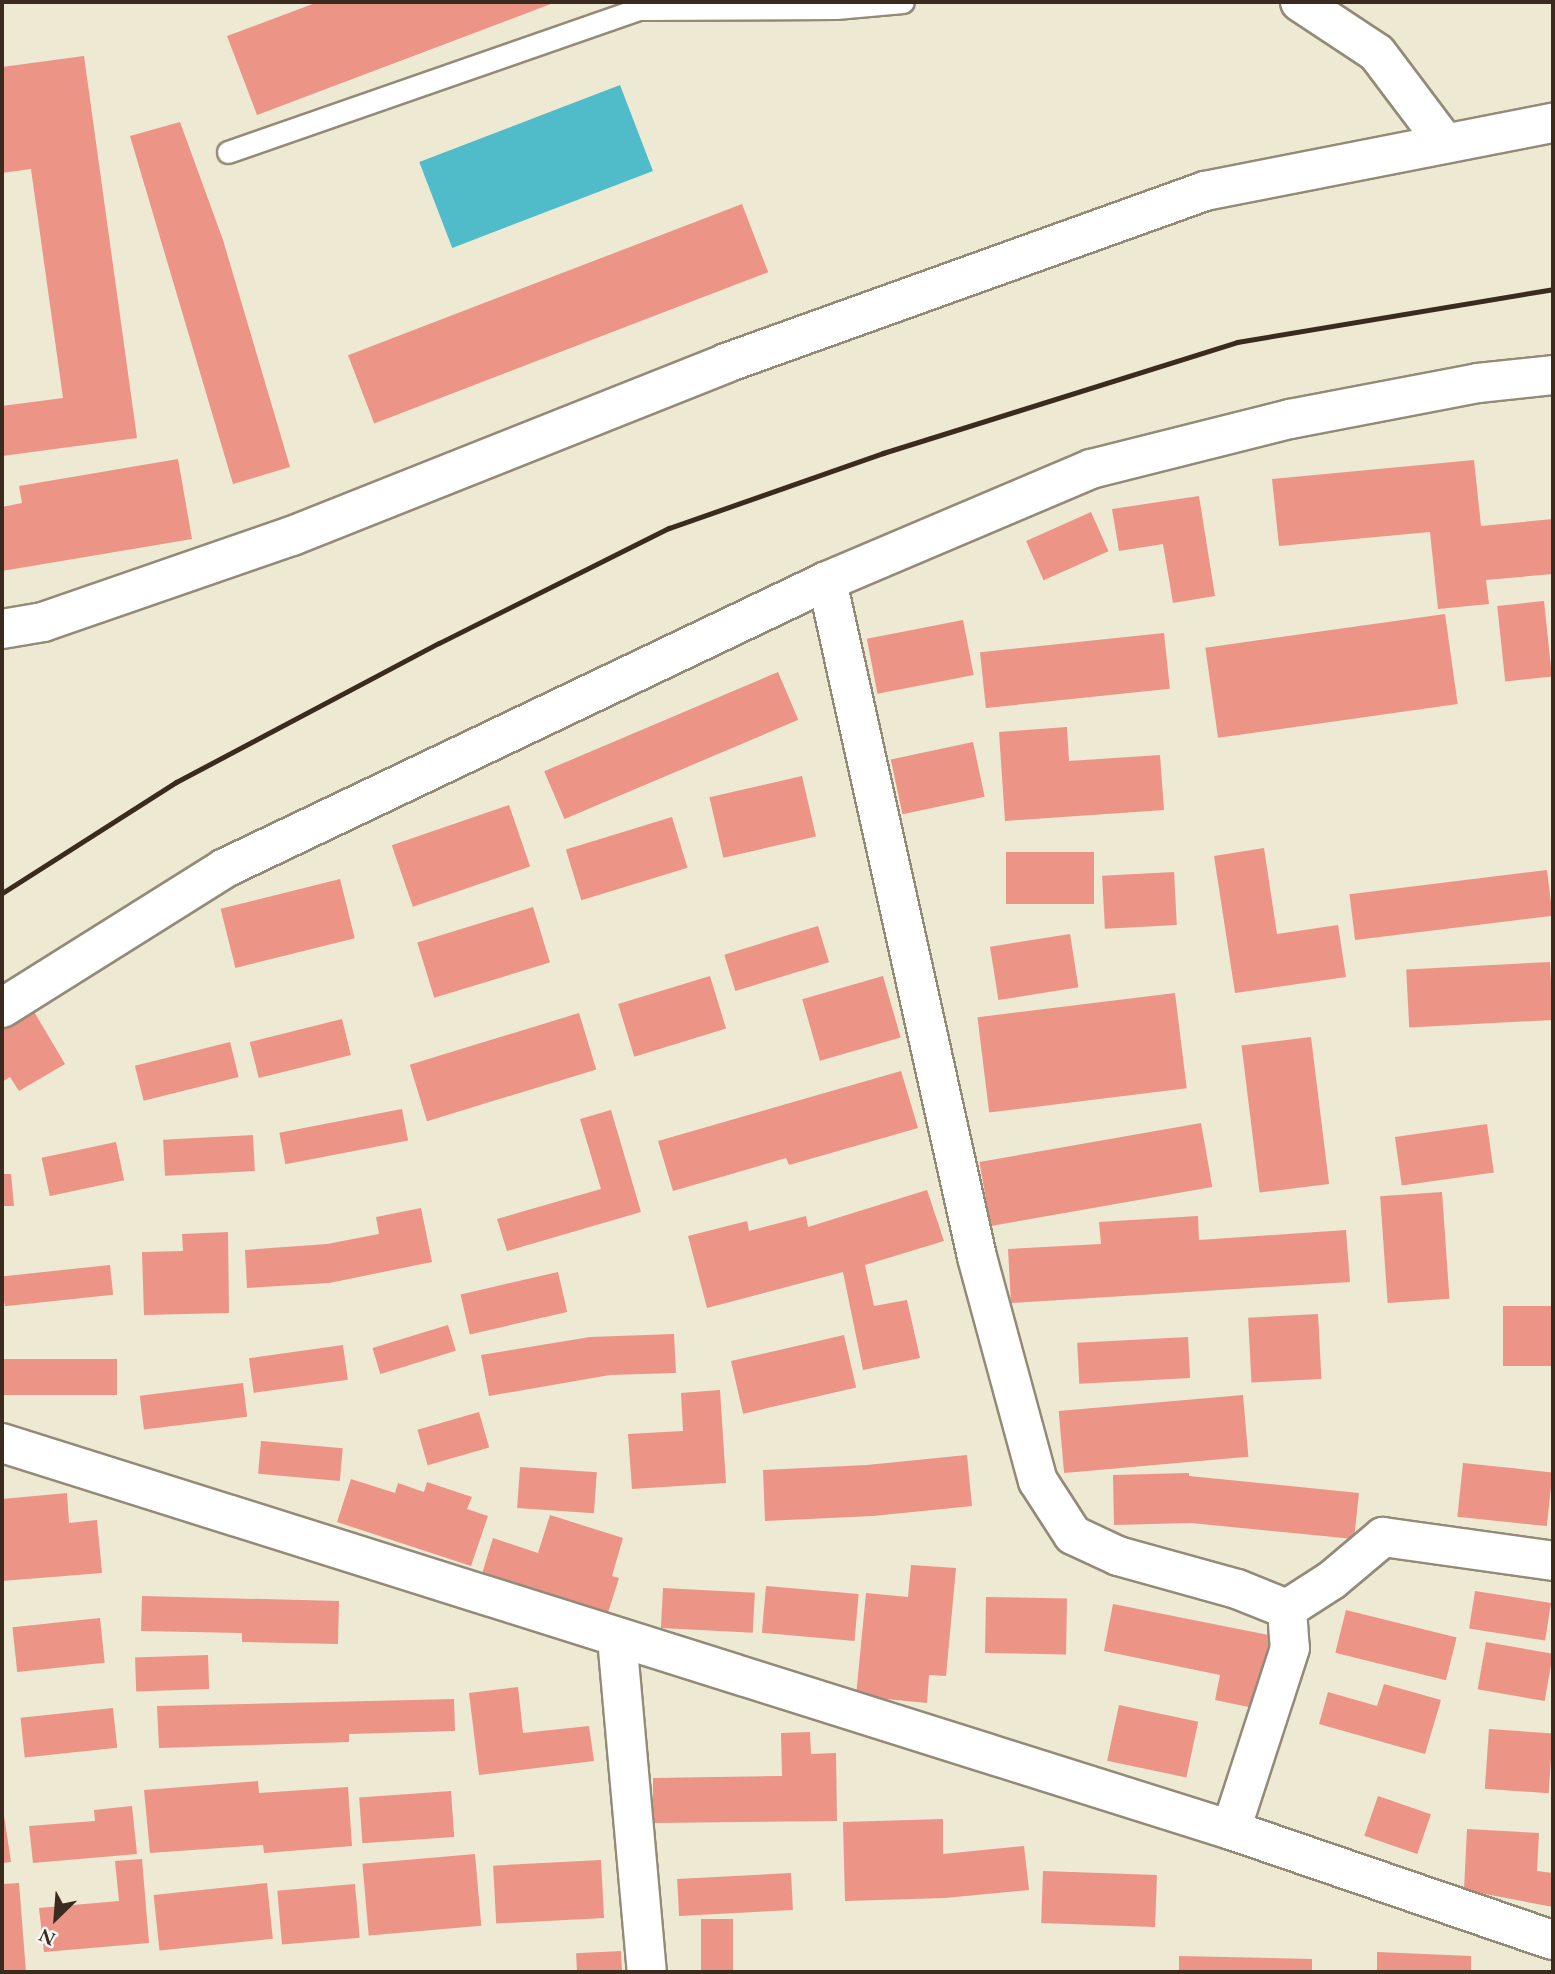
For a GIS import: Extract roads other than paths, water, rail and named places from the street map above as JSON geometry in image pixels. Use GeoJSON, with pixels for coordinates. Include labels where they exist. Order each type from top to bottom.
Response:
{"type":"FeatureCollection","features":[{"type":"Feature","properties":{"kind":"street"},"geometry":{"type":"LineString","coordinates":[[1300,2],[1377,53],[1444,142]]}},
{"type":"Feature","properties":{"kind":"street"},"geometry":{"type":"LineString","coordinates":[[2,629],[43,622],[292,536],[726,363],[1205,191],[1444,142],[1553,123]]}},
{"type":"Feature","properties":{"kind":"street"},"geometry":{"type":"LineString","coordinates":[[2,1008],[225,868],[827,581],[1091,469],[1290,419],[1478,383],[1553,375]]}},
{"type":"Feature","properties":{"kind":"street"},"geometry":{"type":"LineString","coordinates":[[827,581],[977,1257],[1038,1480],[1073,1535],[1118,1556],[1237,1589],[1287,1609]]}},
{"type":"Feature","properties":{"kind":"street"},"geometry":{"type":"LineString","coordinates":[[2,1443],[1231,1830],[1553,1940]]}},
{"type":"Feature","properties":{"kind":"street"},"geometry":{"type":"LineString","coordinates":[[1287,1609],[1332,1580],[1383,1537],[1553,1561]]}},
{"type":"Feature","properties":{"kind":"street"},"geometry":{"type":"LineString","coordinates":[[1231,1830],[1290,1648],[1287,1609]]}},
{"type":"Feature","properties":{"kind":"street"},"geometry":{"type":"LineString","coordinates":[[617,1638],[648,1972]]}},
{"type":"Feature","properties":{"kind":"lane"},"geometry":{"type":"LineString","coordinates":[[228,152],[638,9],[835,8],[903,2]]}},
{"type":"Feature","properties":{"kind":"water"},"geometry":{"type":"Polygon","coordinates":[[[620,85],[653,171],[452,248],[419,162],[620,85]]]}},
{"type":"Feature","properties":{"kind":"railway"},"geometry":{"type":"LineString","coordinates":[[2,893],[176,782],[439,643],[669,528],[883,453],[1237,342],[1553,289]]}}]}
